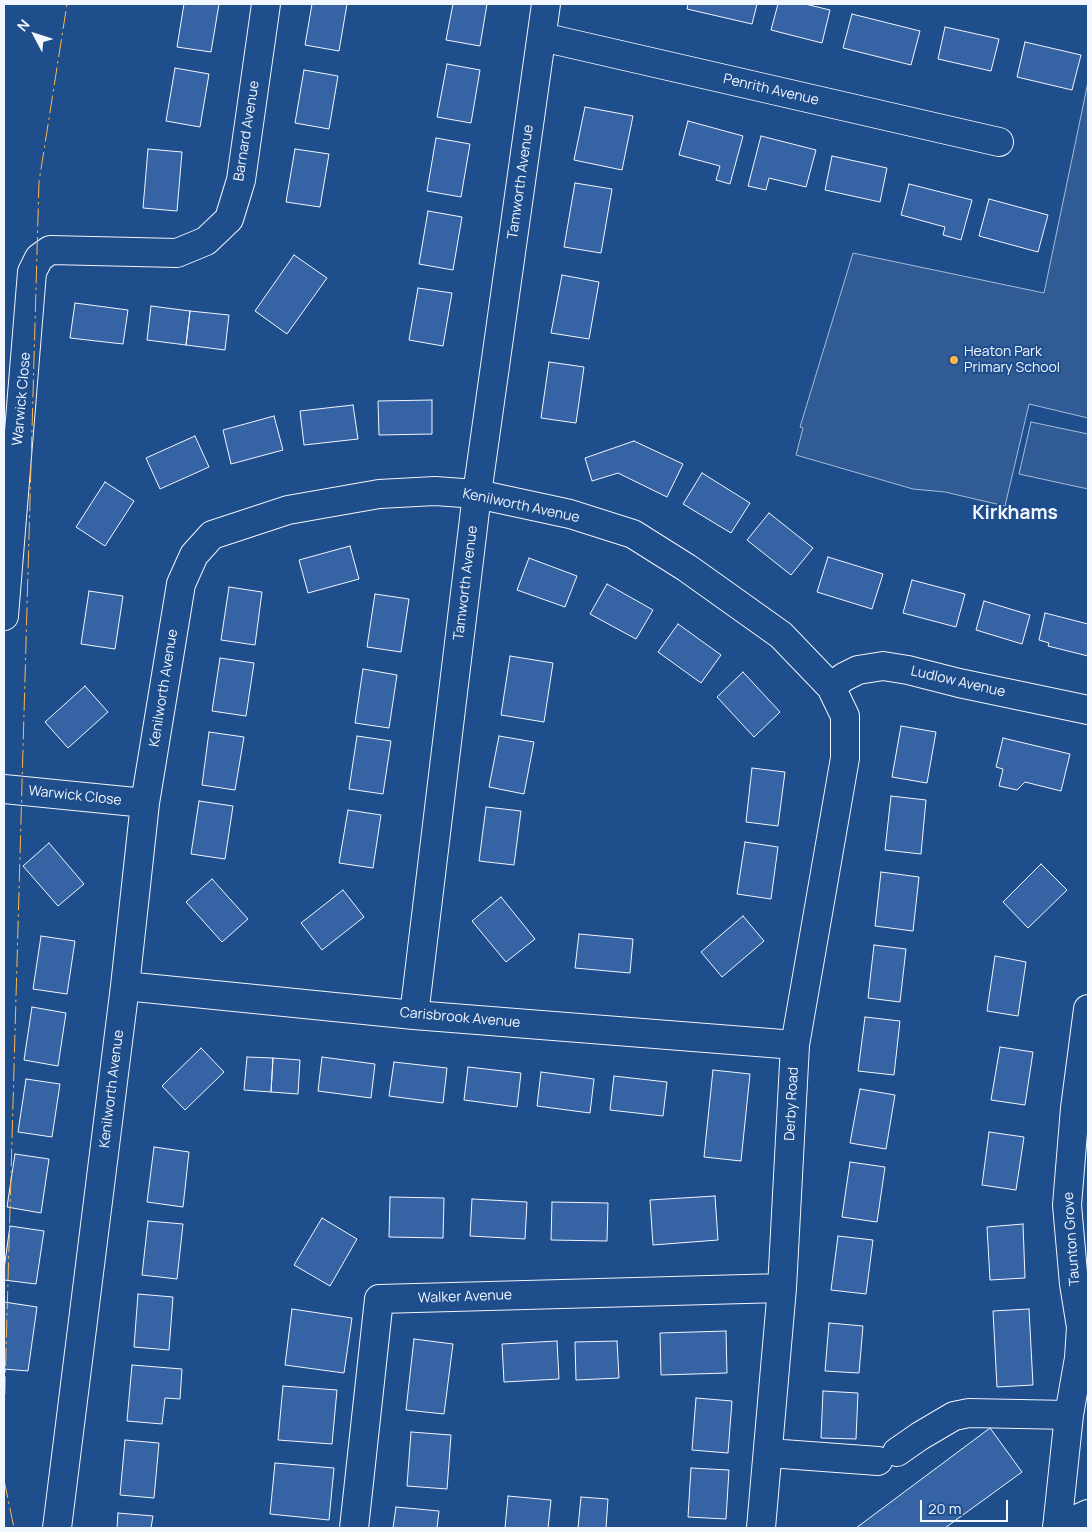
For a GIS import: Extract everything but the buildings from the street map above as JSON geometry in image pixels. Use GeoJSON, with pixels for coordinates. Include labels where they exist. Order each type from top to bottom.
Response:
{"type":"FeatureCollection","features":[{"type":"Feature","properties":{"kind":"street","name":"Barnard Avenue"},"geometry":{"type":"LineString","coordinates":[[32,272],[39,258],[50,250],[177,253],[206,242],[229,219],[242,180],[266,4]]}},
{"type":"Feature","properties":{"kind":"street","name":"Tamworth Avenue"},"geometry":{"type":"LineString","coordinates":[[414,1015],[477,494],[546,4]]}},
{"type":"Feature","properties":{"kind":"street","name":"Penrith Avenue"},"geometry":{"type":"LineString","coordinates":[[542,37],[1000,142]]}},
{"type":"Feature","properties":{"kind":"street","name":"Warwick Close"},"geometry":{"type":"LineString","coordinates":[[4,616],[32,272]]}},
{"type":"Feature","properties":{"kind":"street","name":"Kenilworth Avenue"},"geometry":{"type":"LineString","coordinates":[[57,1528],[125,986],[145,803],[181,584],[194,555],[212,535],[288,510],[379,494],[435,491],[477,494],[570,514],[633,534],[687,568],[781,635],[831,687]]}},
{"type":"Feature","properties":{"kind":"street","name":"Ludlow Avenue"},"geometry":{"type":"LineString","coordinates":[[831,687],[844,677],[858,670],[883,666],[1088,710]]}},
{"type":"Feature","properties":{"kind":"street","name":"Derby Road"},"geometry":{"type":"LineString","coordinates":[[761,1528],[782,1288],[795,1045],[845,758],[845,716],[831,687]]}},
{"type":"Feature","properties":{"kind":"street","name":"Warwick Close"},"geometry":{"type":"LineString","coordinates":[[4,789],[145,803]]}},
{"type":"Feature","properties":{"kind":"street","name":"Carisbrook Avenue"},"geometry":{"type":"LineString","coordinates":[[125,986],[414,1015],[795,1045]]}},
{"type":"Feature","properties":{"kind":"street","name":"Taunton Grove"},"geometry":{"type":"LineString","coordinates":[[1057,1528],[1069,1415],[1084,1357],[1074,1284],[1067,1205],[1075,1108],[1088,1009]]}},
{"type":"Feature","properties":{"kind":"street","name":"Walker Avenue"},"geometry":{"type":"LineString","coordinates":[[354,1528],[379,1299],[782,1288]]}},
{"type":"Feature","properties":{"kind":"street"},"geometry":{"type":"LineString","coordinates":[[769,1453],[888,1456],[954,1416],[969,1413],[1069,1415]]}},
{"type":"Feature","properties":{"kind":"street"},"geometry":{"type":"LineString","coordinates":[[1057,1528],[1088,1514]]}},
{"type":"Feature","properties":{"kind":"shaded area","name":"Heaton Park Primary School"},"geometry":{"type":"Polygon","coordinates":[[[1088,82],[1088,418],[1029,404],[1005,506],[945,492],[913,489],[796,455],[803,428],[800,427],[853,253],[1044,293],[1088,82]]]}},
{"type":"Feature","properties":{"kind":"shaded area"},"geometry":{"type":"Polygon","coordinates":[[[1031,422],[1088,434],[1088,489],[1019,474],[1031,422]]]}},
{"type":"Feature","properties":{"kind":"power"},"geometry":{"type":"LineString","coordinates":[[4,1423],[39,182],[67,4]]}},
{"type":"Feature","properties":{"kind":"power"},"geometry":{"type":"LineString","coordinates":[[4,1480],[14,1528]]}},
{"type":"Feature","properties":{"kind":"place","name":"Heaton Park Primary School"},"geometry":{"type":"Point","coordinates":[954,360]}},
{"type":"Feature","properties":{"kind":"district","name":"Kirkhams"},"geometry":{"type":"Point","coordinates":[1015,514]}}]}
